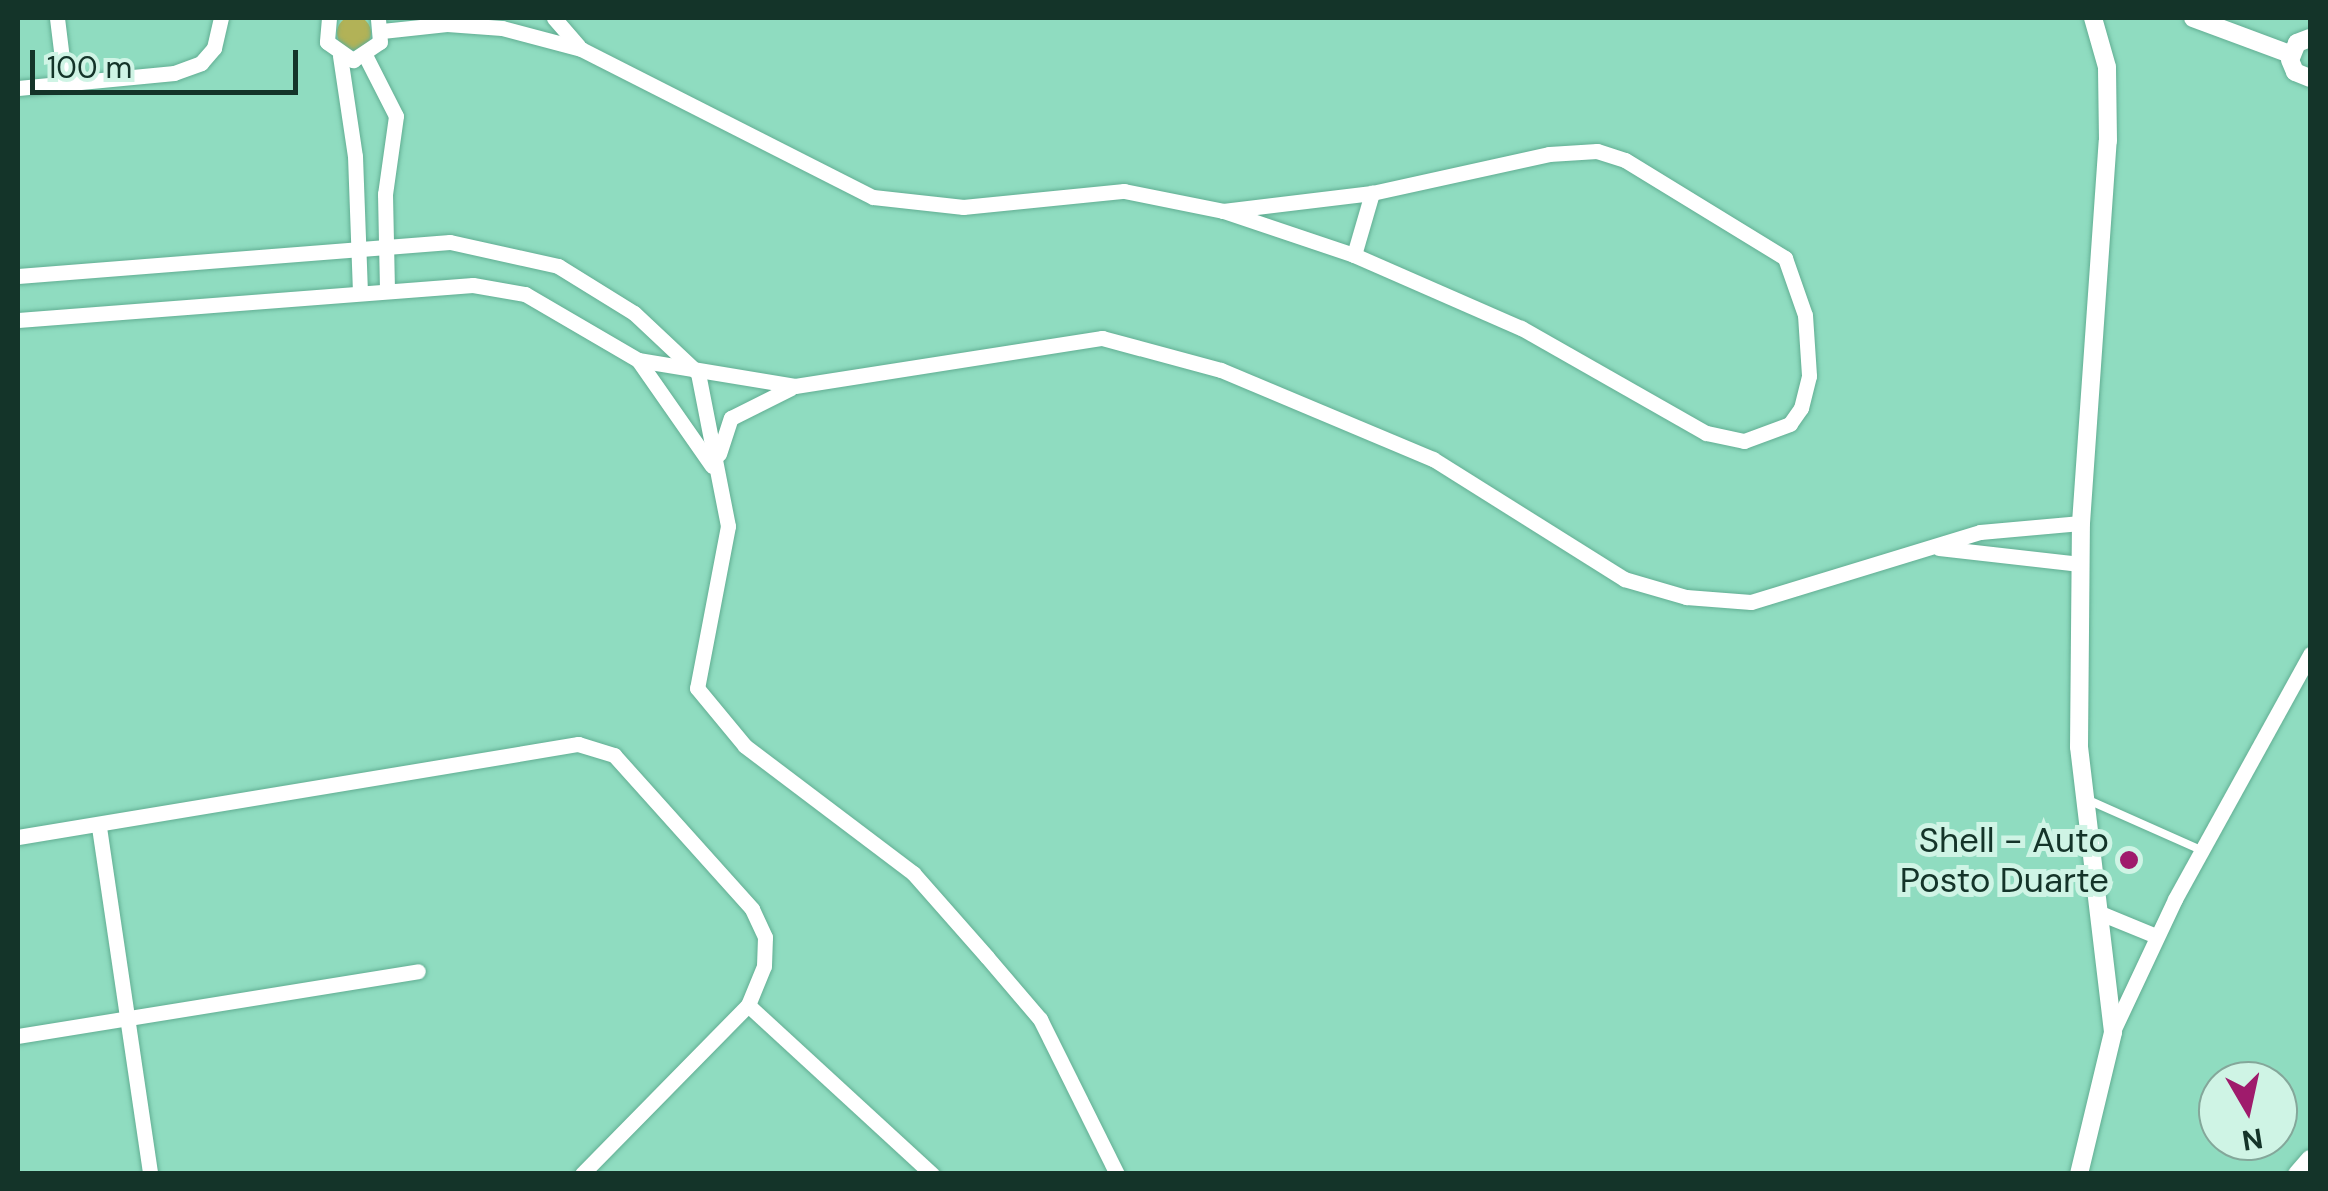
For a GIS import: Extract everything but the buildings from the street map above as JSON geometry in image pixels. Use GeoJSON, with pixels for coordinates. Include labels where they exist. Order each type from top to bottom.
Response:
{"type":"FeatureCollection","features":[{"type":"Feature","properties":{"kind":"street"},"geometry":{"type":"LineString","coordinates":[[58,18],[65,84]]}},
{"type":"Feature","properties":{"kind":"street"},"geometry":{"type":"LineString","coordinates":[[18,88],[174,73],[200,63],[214,48],[222,18]]}},
{"type":"Feature","properties":{"kind":"street"},"geometry":{"type":"LineString","coordinates":[[329,18],[327,42],[340,56],[349,96],[360,291]]}},
{"type":"Feature","properties":{"kind":"street"},"geometry":{"type":"LineString","coordinates":[[502,28],[522,18]]}},
{"type":"Feature","properties":{"kind":"street"},"geometry":{"type":"LineString","coordinates":[[554,18],[581,49]]}},
{"type":"Feature","properties":{"kind":"street"},"geometry":{"type":"LineString","coordinates":[[2094,18],[2107,66],[2108,142],[2081,522],[2082,798],[2113,1032]]}},
{"type":"Feature","properties":{"kind":"street"},"geometry":{"type":"LineString","coordinates":[[2194,18],[2290,54]]}},
{"type":"Feature","properties":{"kind":"street"},"geometry":{"type":"LineString","coordinates":[[2290,54],[2309,38],[2306,18]]}},
{"type":"Feature","properties":{"kind":"street"},"geometry":{"type":"LineString","coordinates":[[387,289],[384,194],[396,116],[366,57],[380,24],[502,28],[581,49],[874,197],[963,207],[1124,190],[1223,210],[1354,255],[1521,328],[1706,432],[1744,441],[1772,436],[1802,408],[1808,376],[1805,315],[1785,258],[1625,160],[1597,151],[1549,154],[1372,192],[1223,210]]}},
{"type":"Feature","properties":{"kind":"street"},"geometry":{"type":"LineString","coordinates":[[2290,54],[2295,72],[2310,78]]}},
{"type":"Feature","properties":{"kind":"street"},"geometry":{"type":"LineString","coordinates":[[340,56],[366,57]]}},
{"type":"Feature","properties":{"kind":"street"},"geometry":{"type":"LineString","coordinates":[[1354,255],[1372,192]]}},
{"type":"Feature","properties":{"kind":"street"},"geometry":{"type":"LineString","coordinates":[[18,276],[450,242],[558,266],[634,313],[698,372],[728,526],[697,688],[745,746],[912,873],[987,957],[1040,1019],[1118,1174]]}},
{"type":"Feature","properties":{"kind":"street"},"geometry":{"type":"LineString","coordinates":[[18,320],[473,285],[525,294],[638,360],[796,386]]}},
{"type":"Feature","properties":{"kind":"street"},"geometry":{"type":"LineString","coordinates":[[718,473],[731,418],[758,399],[796,386],[1102,338],[1221,370],[1434,458],[1624,580],[1686,596],[1751,602],[2007,526],[2081,522]]}},
{"type":"Feature","properties":{"kind":"street"},"geometry":{"type":"LineString","coordinates":[[638,360],[718,473]]}},
{"type":"Feature","properties":{"kind":"street"},"geometry":{"type":"LineString","coordinates":[[1939,548],[2080,564]]}},
{"type":"Feature","properties":{"kind":"street"},"geometry":{"type":"LineString","coordinates":[[2080,1174],[2113,1032],[2156,936],[2310,654]]}},
{"type":"Feature","properties":{"kind":"street"},"geometry":{"type":"LineString","coordinates":[[18,837],[100,828],[598,746],[661,803],[752,909],[764,938],[764,966],[748,1004],[582,1174]]}},
{"type":"Feature","properties":{"kind":"street"},"geometry":{"type":"LineString","coordinates":[[100,828],[150,1174]]}},
{"type":"Feature","properties":{"kind":"street"},"geometry":{"type":"LineString","coordinates":[[2100,913],[2156,936]]}},
{"type":"Feature","properties":{"kind":"street"},"geometry":{"type":"LineString","coordinates":[[18,1036],[418,972]]}},
{"type":"Feature","properties":{"kind":"street"},"geometry":{"type":"LineString","coordinates":[[748,1004],[932,1174]]}},
{"type":"Feature","properties":{"kind":"street"},"geometry":{"type":"LineString","coordinates":[[2297,1174],[2310,1159]]}},
{"type":"Feature","properties":{"kind":"lane"},"geometry":{"type":"LineString","coordinates":[[2082,798],[2201,850]]}},
{"type":"Feature","properties":{"kind":"shaded area"},"geometry":{"type":"Polygon","coordinates":[[[354,16],[366,21],[371,33],[366,45],[354,50],[342,45],[337,33],[342,21],[354,16]]]}},
{"type":"Feature","properties":{"kind":"place","name":"Shell - Auto Posto Duarte"},"geometry":{"type":"Point","coordinates":[2129,860]}}]}
